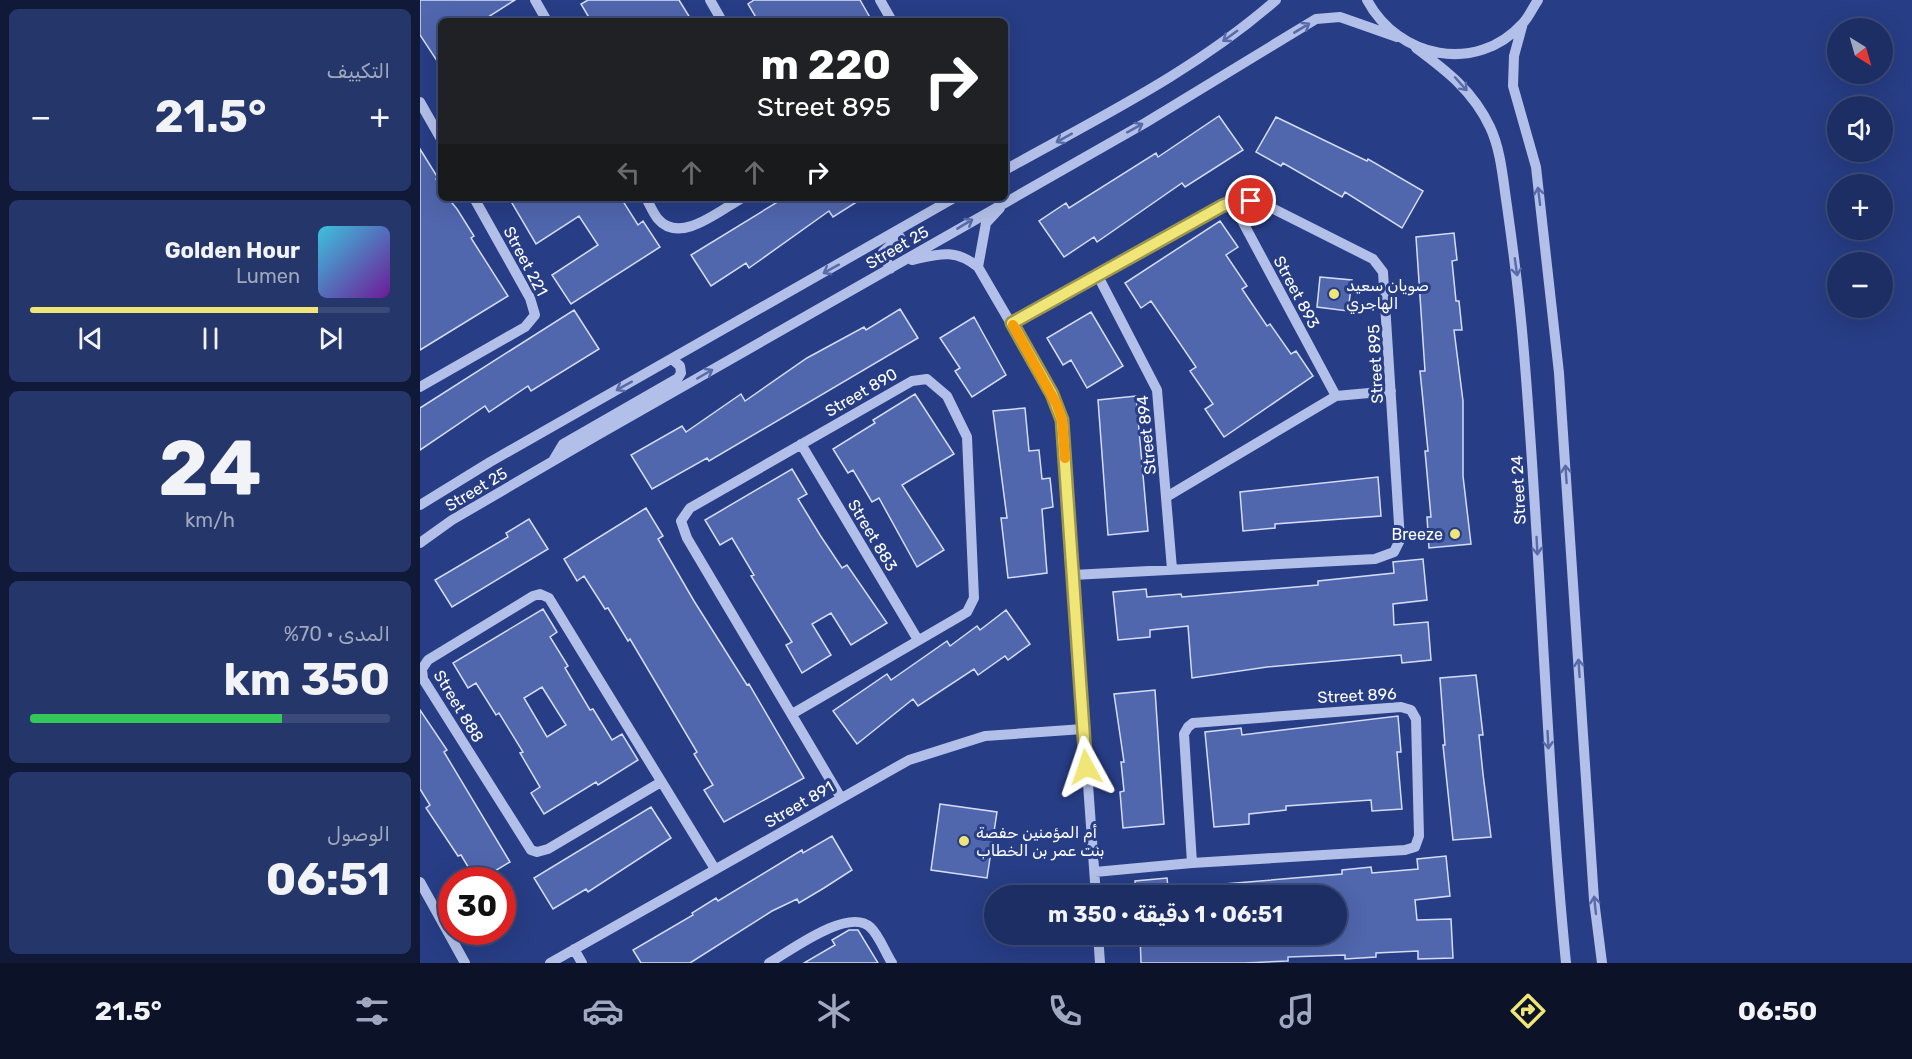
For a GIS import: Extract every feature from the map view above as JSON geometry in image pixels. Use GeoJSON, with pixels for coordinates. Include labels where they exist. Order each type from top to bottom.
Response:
{"type":"FeatureCollection","features":[{"type":"Feature","properties":{"kind":"street"},"geometry":{"type":"LineString","coordinates":[[535,0],[545,18]]}},
{"type":"Feature","properties":{"kind":"street"},"geometry":{"type":"LineString","coordinates":[[710,0],[720,18]]}},
{"type":"Feature","properties":{"kind":"street"},"geometry":{"type":"LineString","coordinates":[[880,0],[890,18]]}},
{"type":"Feature","properties":{"kind":"street"},"geometry":{"type":"LineString","coordinates":[[1010,164],[1126,103],[1196,61],[1276,0]]}},
{"type":"Feature","properties":{"kind":"street"},"geometry":{"type":"LineString","coordinates":[[1367,0],[1377,18],[1397,37],[1416,48],[1444,54],[1473,52],[1500,42],[1523,23],[1538,0]]}},
{"type":"Feature","properties":{"kind":"street","name":"Street 25"},"geometry":{"type":"LineString","coordinates":[[1008,199],[1145,123],[1316,20],[1340,17],[1397,37]]}},
{"type":"Feature","properties":{"kind":"street"},"geometry":{"type":"LineString","coordinates":[[1523,23],[1514,56],[1512,86],[1536,167],[1559,374],[1594,900],[1602,963]]}},
{"type":"Feature","properties":{"kind":"street","name":"Street 24"},"geometry":{"type":"LineString","coordinates":[[1416,48],[1454,76],[1474,98],[1491,129],[1502,170],[1518,282],[1527,386],[1551,773],[1566,963]]}},
{"type":"Feature","properties":{"kind":"street"},"geometry":{"type":"LineString","coordinates":[[420,102],[438,134]]}},
{"type":"Feature","properties":{"kind":"street"},"geometry":{"type":"LineString","coordinates":[[978,267],[986,223],[1012,197]]}},
{"type":"Feature","properties":{"kind":"street","name":"Street 221"},"geometry":{"type":"LineString","coordinates":[[420,387],[525,327],[535,315],[530,298],[476,201]]}},
{"type":"Feature","properties":{"kind":"street"},"geometry":{"type":"LineString","coordinates":[[648,201],[658,218],[677,230],[699,222],[737,201]]}},
{"type":"Feature","properties":{"kind":"street","name":"Street 25"},"geometry":{"type":"LineString","coordinates":[[420,505],[490,462],[948,201]]}},
{"type":"Feature","properties":{"kind":"street"},"geometry":{"type":"LineString","coordinates":[[890,269],[883,252],[889,244],[936,215],[950,201]]}},
{"type":"Feature","properties":{"kind":"street","name":"Street 25"},"geometry":{"type":"LineString","coordinates":[[420,543],[452,520],[1005,201]]}},
{"type":"Feature","properties":{"kind":"street"},"geometry":{"type":"LineString","coordinates":[[1012,323],[1232,202]]}},
{"type":"Feature","properties":{"kind":"street","name":"Street 895"},"geometry":{"type":"LineString","coordinates":[[1073,575],[1375,559],[1387,557],[1394,552],[1400,540],[1385,280],[1379,265],[1264,204],[1232,202]]}},
{"type":"Feature","properties":{"kind":"street","name":"Street 893"},"geometry":{"type":"LineString","coordinates":[[1232,202],[1336,396]]}},
{"type":"Feature","properties":{"kind":"street"},"geometry":{"type":"LineString","coordinates":[[901,263],[935,255],[963,255],[978,267],[1052,394],[1062,420],[1096,885]]}},
{"type":"Feature","properties":{"kind":"street","name":"Street 894"},"geometry":{"type":"LineString","coordinates":[[1098,276],[1157,390],[1168,496],[1172,569]]}},
{"type":"Feature","properties":{"kind":"street"},"geometry":{"type":"LineString","coordinates":[[552,462],[563,444],[678,378],[681,373],[680,366],[672,359]]}},
{"type":"Feature","properties":{"kind":"street","name":"Street 890"},"geometry":{"type":"LineString","coordinates":[[792,714],[967,612],[974,598],[968,437],[947,396],[927,379],[912,381],[690,508],[684,515],[681,526],[841,798]]}},
{"type":"Feature","properties":{"kind":"street"},"geometry":{"type":"LineString","coordinates":[[1168,496],[1336,396],[1391,391]]}},
{"type":"Feature","properties":{"kind":"street","name":"Street 883"},"geometry":{"type":"LineString","coordinates":[[801,444],[918,640]]}},
{"type":"Feature","properties":{"kind":"street","name":"Street 888"},"geometry":{"type":"LineString","coordinates":[[661,782],[549,849],[537,852],[531,850],[423,679],[422,669],[428,660],[533,596],[545,595],[553,602],[715,869]]}},
{"type":"Feature","properties":{"kind":"street","name":"Street 896"},"geometry":{"type":"LineString","coordinates":[[1095,872],[1192,862],[1405,850],[1415,847],[1419,836],[1416,719],[1411,710],[1401,707],[1193,723],[1184,734],[1192,862]]}},
{"type":"Feature","properties":{"kind":"street","name":"Street 891"},"geometry":{"type":"LineString","coordinates":[[549,963],[909,759],[985,736],[1083,729]]}},
{"type":"Feature","properties":{"kind":"street"},"geometry":{"type":"LineString","coordinates":[[420,882],[466,963]]}},
{"type":"Feature","properties":{"kind":"street"},"geometry":{"type":"LineString","coordinates":[[769,963],[839,923],[857,921],[870,927],[892,963]]}},
{"type":"Feature","properties":{"kind":"street"},"geometry":{"type":"LineString","coordinates":[[1099,945],[1100,963]]}},
{"type":"Feature","properties":{"kind":"street"},"geometry":{"type":"LineString","coordinates":[[574,949],[582,963]]}},
{"type":"Feature","properties":{"kind":"building"},"geometry":{"type":"Polygon","coordinates":[[[420,0],[515,0],[487,18],[438,18],[438,62],[420,35],[420,0]]]}},
{"type":"Feature","properties":{"kind":"building"},"geometry":{"type":"Polygon","coordinates":[[[588,0],[679,0],[690,18],[589,18],[581,4],[588,0]]]}},
{"type":"Feature","properties":{"kind":"building"},"geometry":{"type":"Polygon","coordinates":[[[754,0],[860,0],[870,18],[756,18],[748,4],[754,0]]]}},
{"type":"Feature","properties":{"kind":"building"},"geometry":{"type":"Polygon","coordinates":[[[1219,116],[1243,150],[1185,187],[1182,183],[1097,242],[1094,237],[1064,257],[1039,221],[1066,203],[1069,208],[1156,153],[1158,157],[1219,116]]]}},
{"type":"Feature","properties":{"kind":"building"},"geometry":{"type":"Polygon","coordinates":[[[1276,117],[1367,161],[1368,159],[1423,191],[1402,228],[1345,192],[1342,197],[1283,163],[1281,166],[1256,152],[1276,117]]]}},
{"type":"Feature","properties":{"kind":"building"},"geometry":{"type":"Polygon","coordinates":[[[420,149],[438,178],[436,179],[438,201],[450,201],[457,209],[474,236],[471,238],[508,296],[420,350],[420,149]]]}},
{"type":"Feature","properties":{"kind":"building"},"geometry":{"type":"Polygon","coordinates":[[[511,201],[623,201],[638,225],[643,221],[660,247],[571,304],[552,275],[598,245],[579,216],[536,244],[511,201]]]}},
{"type":"Feature","properties":{"kind":"building"},"geometry":{"type":"Polygon","coordinates":[[[779,201],[858,201],[833,217],[829,211],[749,268],[746,263],[711,286],[691,255],[779,201]]]}},
{"type":"Feature","properties":{"kind":"building"},"geometry":{"type":"Polygon","coordinates":[[[1220,221],[1238,247],[1226,255],[1247,286],[1242,289],[1267,326],[1270,324],[1291,354],[1296,351],[1313,376],[1224,437],[1205,409],[1213,404],[1190,371],[1196,367],[1151,301],[1141,308],[1125,283],[1220,221]]]}},
{"type":"Feature","properties":{"kind":"building"},"geometry":{"type":"Polygon","coordinates":[[[1454,233],[1457,260],[1452,261],[1462,330],[1454,330],[1463,401],[1463,476],[1471,544],[1429,548],[1427,517],[1431,517],[1425,451],[1428,451],[1420,371],[1425,371],[1416,237],[1454,233]]]}},
{"type":"Feature","properties":{"kind":"building","name":"صويان سعيد الهاجري"},"geometry":{"type":"Polygon","coordinates":[[[1320,277],[1352,280],[1348,311],[1317,307],[1320,277]]]}},
{"type":"Feature","properties":{"kind":"building"},"geometry":{"type":"Polygon","coordinates":[[[900,309],[918,338],[709,461],[707,458],[652,489],[631,455],[682,426],[686,432],[741,394],[745,401],[807,358],[864,327],[866,330],[900,309]]]}},
{"type":"Feature","properties":{"kind":"building"},"geometry":{"type":"Polygon","coordinates":[[[574,310],[599,349],[531,391],[528,386],[489,412],[485,406],[420,450],[420,408],[574,310]]]}},
{"type":"Feature","properties":{"kind":"building"},"geometry":{"type":"Polygon","coordinates":[[[1091,312],[1123,366],[1087,388],[1071,360],[1063,365],[1047,338],[1091,312]]]}},
{"type":"Feature","properties":{"kind":"building"},"geometry":{"type":"Polygon","coordinates":[[[974,317],[1006,375],[972,397],[955,371],[960,368],[940,338],[974,317]]]}},
{"type":"Feature","properties":{"kind":"building"},"geometry":{"type":"Polygon","coordinates":[[[915,394],[954,454],[902,485],[944,550],[917,567],[879,498],[872,502],[853,470],[848,473],[833,449],[875,423],[873,420],[915,394]]]}},
{"type":"Feature","properties":{"kind":"building"},"geometry":{"type":"Polygon","coordinates":[[[1136,396],[1148,531],[1108,535],[1098,400],[1136,396]]]}},
{"type":"Feature","properties":{"kind":"building"},"geometry":{"type":"Polygon","coordinates":[[[1025,408],[1029,451],[1039,450],[1042,479],[1050,478],[1053,507],[1042,509],[1047,573],[1008,578],[1001,518],[1007,518],[993,411],[1025,408]]]}},
{"type":"Feature","properties":{"kind":"building"},"geometry":{"type":"Polygon","coordinates":[[[792,469],[807,494],[798,499],[820,535],[842,568],[847,565],[887,623],[851,645],[831,613],[812,624],[831,655],[802,673],[786,645],[792,642],[751,576],[754,575],[732,538],[720,545],[705,520],[792,469]]]}},
{"type":"Feature","properties":{"kind":"building"},"geometry":{"type":"Polygon","coordinates":[[[1378,477],[1381,516],[1275,524],[1275,528],[1243,531],[1240,492],[1378,477]]]}},
{"type":"Feature","properties":{"kind":"building"},"geometry":{"type":"Polygon","coordinates":[[[646,508],[663,536],[658,539],[694,601],[747,685],[749,684],[804,778],[724,822],[704,790],[713,785],[694,754],[697,752],[630,639],[628,641],[608,608],[605,609],[584,576],[577,581],[564,559],[646,508]]]}},
{"type":"Feature","properties":{"kind":"building"},"geometry":{"type":"Polygon","coordinates":[[[529,519],[548,549],[452,607],[435,580],[508,537],[506,533],[529,519]]]}},
{"type":"Feature","properties":{"kind":"building"},"geometry":{"type":"Polygon","coordinates":[[[1423,559],[1427,600],[1393,604],[1394,625],[1428,622],[1431,660],[1402,663],[1401,655],[1267,667],[1192,678],[1188,626],[1150,630],[1150,637],[1118,640],[1113,592],[1146,589],[1147,597],[1181,594],[1182,597],[1318,585],[1318,581],[1394,573],[1393,562],[1423,559]]]}},
{"type":"Feature","properties":{"kind":"building"},"geometry":{"type":"Polygon","coordinates":[[[543,609],[557,632],[550,637],[568,666],[565,668],[590,710],[593,709],[612,740],[622,734],[638,760],[598,785],[596,782],[544,814],[531,793],[540,787],[520,753],[523,752],[499,713],[496,715],[476,683],[468,688],[453,663],[543,609]],[[542,687],[524,698],[547,737],[566,725],[542,687]]]}},
{"type":"Feature","properties":{"kind":"building"},"geometry":{"type":"Polygon","coordinates":[[[1006,610],[1030,644],[1008,660],[1005,656],[978,675],[974,669],[918,706],[913,699],[857,744],[833,711],[887,674],[891,680],[947,641],[950,646],[977,626],[980,630],[1006,610]]]}},
{"type":"Feature","properties":{"kind":"building"},"geometry":{"type":"Polygon","coordinates":[[[1476,675],[1483,735],[1479,735],[1491,837],[1453,840],[1443,745],[1445,745],[1440,678],[1476,675]]]}},
{"type":"Feature","properties":{"kind":"building"},"geometry":{"type":"Polygon","coordinates":[[[1155,690],[1164,824],[1123,828],[1120,792],[1124,791],[1121,762],[1124,762],[1114,694],[1155,690]]]}},
{"type":"Feature","properties":{"kind":"building"},"geometry":{"type":"Polygon","coordinates":[[[420,710],[447,750],[444,752],[510,862],[502,867],[468,867],[461,855],[458,856],[426,808],[430,805],[420,789],[420,710]]]}},
{"type":"Feature","properties":{"kind":"building"},"geometry":{"type":"Polygon","coordinates":[[[1398,716],[1401,752],[1397,752],[1402,809],[1372,811],[1371,800],[1286,806],[1286,810],[1249,814],[1249,824],[1214,827],[1205,732],[1241,728],[1242,735],[1398,716]]]}},
{"type":"Feature","properties":{"kind":"building","name":"أم المؤمنين حفصة بنت عمر بن الخطاب"},"geometry":{"type":"Polygon","coordinates":[[[940,804],[997,812],[987,878],[931,870],[940,804]]]}},
{"type":"Feature","properties":{"kind":"building"},"geometry":{"type":"Polygon","coordinates":[[[651,807],[671,838],[588,892],[586,889],[553,909],[534,878],[651,807]]]}},
{"type":"Feature","properties":{"kind":"building"},"geometry":{"type":"Polygon","coordinates":[[[832,836],[852,870],[799,903],[797,899],[772,911],[690,963],[641,963],[633,950],[693,915],[692,913],[716,898],[718,901],[802,850],[803,853],[832,836]]]}},
{"type":"Feature","properties":{"kind":"building"},"geometry":{"type":"Polygon","coordinates":[[[1446,856],[1450,896],[1415,900],[1417,920],[1451,919],[1453,958],[1418,959],[1418,951],[1376,953],[1376,957],[1345,959],[1345,955],[1288,957],[1288,961],[1245,963],[1141,963],[1140,945],[1347,945],[1347,885],[1212,885],[1342,874],[1342,870],[1371,867],[1372,873],[1418,869],[1417,859],[1446,856]]]}},
{"type":"Feature","properties":{"kind":"building"},"geometry":{"type":"Polygon","coordinates":[[[1167,878],[1168,885],[1135,885],[1135,881],[1167,878]]]}},
{"type":"Feature","properties":{"kind":"building"},"geometry":{"type":"Polygon","coordinates":[[[849,930],[858,930],[878,963],[804,963],[835,945],[832,940],[849,930]]]}},
{"type":"Feature","properties":{"kind":"slow traffic"},"geometry":{"type":"LineString","coordinates":[[1013,325],[1057,405],[1062,420],[1065,458]]}},
{"type":"Feature","properties":{"kind":"place","name":"صويان سعيد الهاجري"},"geometry":{"type":"Point","coordinates":[1334,294]}},
{"type":"Feature","properties":{"kind":"place","name":"Breeze"},"geometry":{"type":"Point","coordinates":[1455,534]}},
{"type":"Feature","properties":{"kind":"place","name":"أم المؤمنين حفصة بنت عمر بن الخطاب"},"geometry":{"type":"Point","coordinates":[964,841]}},
{"type":"Feature","properties":{"kind":"route"},"geometry":{"type":"LineString","coordinates":[[1086,767],[1062,420],[1052,394],[1012,323],[1222,206],[1232,202],[1251,201]]}}]}
